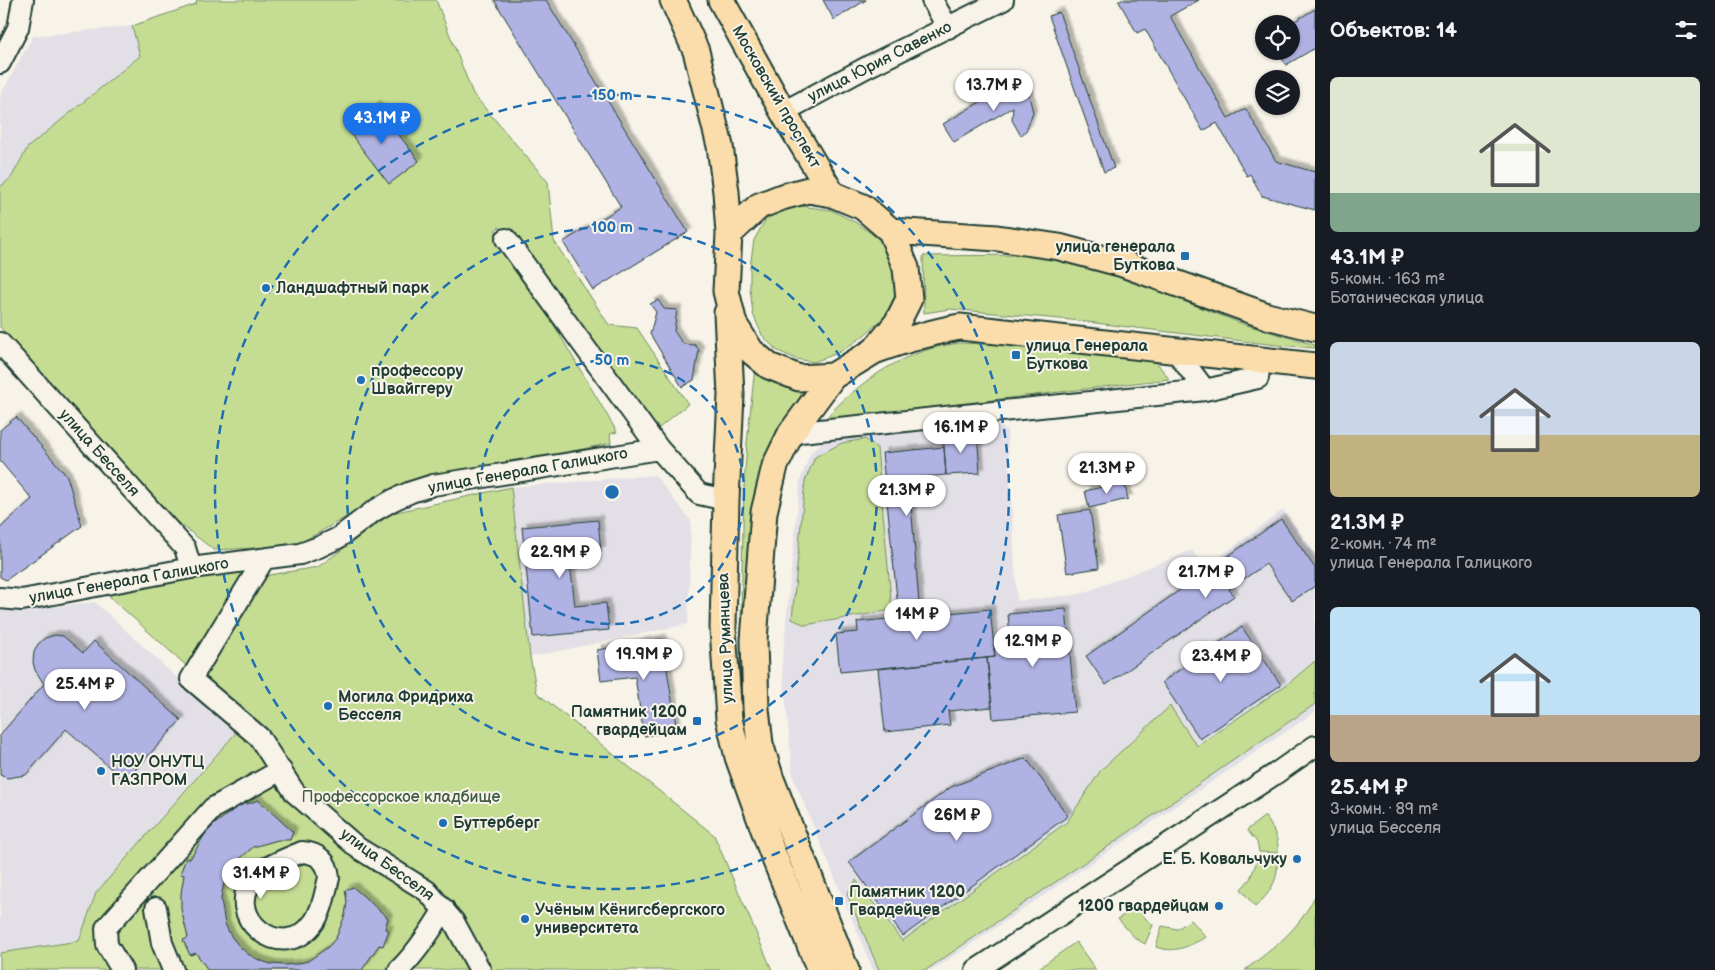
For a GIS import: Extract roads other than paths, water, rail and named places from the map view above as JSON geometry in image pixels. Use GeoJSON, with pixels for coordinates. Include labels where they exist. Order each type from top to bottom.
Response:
{"type":"FeatureCollection","features":[{"type":"Feature","properties":{"kind":"main road","name":"Московский проспект"},"geometry":{"type":"LineString","coordinates":[[673,0],[696,51],[720,146],[729,234],[726,291],[734,324],[751,351],[769,366],[799,378],[833,376],[874,351],[897,323],[909,299],[906,268],[891,231],[863,207],[832,194],[808,190],[782,197],[759,206],[729,234]]}},
{"type":"Feature","properties":{"kind":"main road","name":"Московский проспект"},"geometry":{"type":"LineString","coordinates":[[721,0],[783,112],[832,194]]}},
{"type":"Feature","properties":{"kind":"main road"},"geometry":{"type":"LineString","coordinates":[[891,231],[997,238],[1059,247],[1123,264],[1267,316],[1315,328]]}},
{"type":"Feature","properties":{"kind":"main road","name":"улица Румянцева"},"geometry":{"type":"LineString","coordinates":[[726,291],[731,395],[723,628],[729,719],[738,757],[771,849],[820,970]]}},
{"type":"Feature","properties":{"kind":"main road"},"geometry":{"type":"LineString","coordinates":[[874,351],[905,340],[960,327],[1315,366]]}},
{"type":"Feature","properties":{"kind":"main road","name":"улица Румянцева"},"geometry":{"type":"LineString","coordinates":[[833,376],[791,432],[775,466],[764,512],[754,640],[756,709],[760,744],[771,778],[846,970]]}},
{"type":"Feature","properties":{"kind":"street"},"geometry":{"type":"LineString","coordinates":[[0,63],[18,28],[23,0]]}},
{"type":"Feature","properties":{"kind":"street"},"geometry":{"type":"LineString","coordinates":[[932,0],[948,28]]}},
{"type":"Feature","properties":{"kind":"street","name":"улица Юрия Савенко"},"geometry":{"type":"LineString","coordinates":[[783,112],[869,66],[1003,0]]}},
{"type":"Feature","properties":{"kind":"street"},"geometry":{"type":"LineString","coordinates":[[506,239],[659,449],[699,494],[726,500]]}},
{"type":"Feature","properties":{"kind":"street","name":"улица Бесселя"},"geometry":{"type":"LineString","coordinates":[[0,343],[185,548],[190,568]]}},
{"type":"Feature","properties":{"kind":"street"},"geometry":{"type":"LineString","coordinates":[[1175,350],[1205,390]]}},
{"type":"Feature","properties":{"kind":"street"},"geometry":{"type":"LineString","coordinates":[[791,432],[1205,390],[1258,378],[1260,360]]}},
{"type":"Feature","properties":{"kind":"street","name":"улица Генерала Галицкого"},"geometry":{"type":"LineString","coordinates":[[0,598],[22,600],[190,568],[300,554],[338,538],[374,511],[393,500],[410,492],[433,485],[659,449]]}},
{"type":"Feature","properties":{"kind":"street","name":"улица Бесселя"},"geometry":{"type":"LineString","coordinates":[[264,559],[192,679],[259,736],[296,793],[358,848],[427,891],[454,922],[480,970]]}},
{"type":"Feature","properties":{"kind":"street"},"geometry":{"type":"LineString","coordinates":[[976,970],[1280,771],[1315,746]]}},
{"type":"Feature","properties":{"kind":"street"},"geometry":{"type":"LineString","coordinates":[[122,970],[107,945],[106,928],[213,808],[281,770]]}},
{"type":"Feature","properties":{"kind":"street"},"geometry":{"type":"LineString","coordinates":[[322,858],[342,834]]}},
{"type":"Feature","properties":{"kind":"street"},"geometry":{"type":"LineString","coordinates":[[302,852],[316,854],[322,858],[326,864],[329,878],[320,911],[316,920],[309,928],[302,934],[284,939],[266,936],[258,930],[252,923],[245,905],[248,886],[254,878],[260,872],[302,852]]}},
{"type":"Feature","properties":{"kind":"street"},"geometry":{"type":"LineString","coordinates":[[156,908],[162,943],[173,970]]}},
{"type":"Feature","properties":{"kind":"street"},"geometry":{"type":"LineString","coordinates":[[399,970],[429,935],[444,909]]}},
{"type":"Feature","properties":{"kind":"place","name":"улица генерала Буткова"},"geometry":{"type":"Point","coordinates":[1185,256]}},
{"type":"Feature","properties":{"kind":"place","name":"Ландшафтный парк"},"geometry":{"type":"Point","coordinates":[266,288]}},
{"type":"Feature","properties":{"kind":"place","name":"улица Генерала Буткова"},"geometry":{"type":"Point","coordinates":[1016,355]}},
{"type":"Feature","properties":{"kind":"place","name":"профессору Швайггеру"},"geometry":{"type":"Point","coordinates":[361,380]}},
{"type":"Feature","properties":{"kind":"place","name":"Могила Фридриха Бесселя"},"geometry":{"type":"Point","coordinates":[328,706]}},
{"type":"Feature","properties":{"kind":"place","name":"Памятник 1200 гвардейцам"},"geometry":{"type":"Point","coordinates":[697,721]}},
{"type":"Feature","properties":{"kind":"place","name":"НОУ ОНУТЦ ГАЗПРОМ"},"geometry":{"type":"Point","coordinates":[101,771]}},
{"type":"Feature","properties":{"kind":"place","name":"Буттерберг"},"geometry":{"type":"Point","coordinates":[443,823]}},
{"type":"Feature","properties":{"kind":"place","name":"Е. Б. Ковальчуку"},"geometry":{"type":"Point","coordinates":[1297,859]}},
{"type":"Feature","properties":{"kind":"place","name":"Памятник 1200 Гвардейцев"},"geometry":{"type":"Point","coordinates":[839,901]}},
{"type":"Feature","properties":{"kind":"place","name":"1200 гвардейцам"},"geometry":{"type":"Point","coordinates":[1219,906]}},
{"type":"Feature","properties":{"kind":"place","name":"Учёным Кёнигсбергского университета"},"geometry":{"type":"Point","coordinates":[525,919]}},
{"type":"Feature","properties":{"kind":"park label","name":"Профессорское кладбище"},"geometry":{"type":"Point","coordinates":[401,797]}}]}
